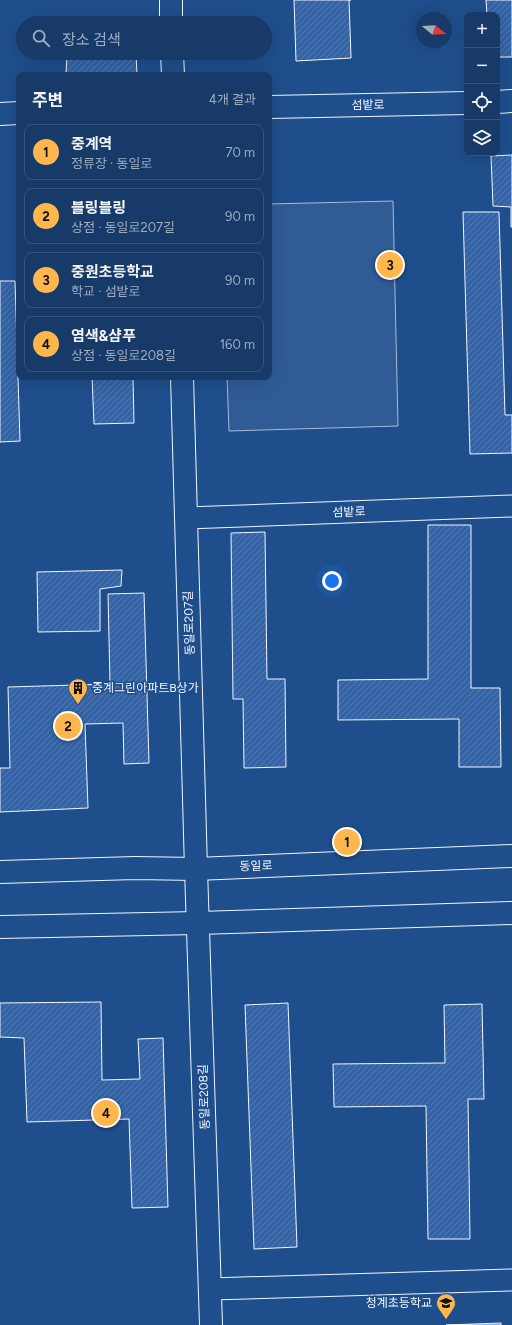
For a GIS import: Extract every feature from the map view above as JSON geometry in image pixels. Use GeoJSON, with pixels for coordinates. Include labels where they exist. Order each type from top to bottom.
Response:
{"type":"FeatureCollection","features":[{"type":"Feature","properties":{"kind":"main road"},"geometry":{"type":"LineString","coordinates":[[171,0],[171,16]]}},
{"type":"Feature","properties":{"kind":"main road"},"geometry":{"type":"LineString","coordinates":[[172,60],[173,72]]}},
{"type":"Feature","properties":{"kind":"main road"},"geometry":{"type":"LineString","coordinates":[[500,102],[512,102]]}},
{"type":"Feature","properties":{"kind":"main road","name":"섬밭로"},"geometry":{"type":"LineString","coordinates":[[272,107],[464,103]]}},
{"type":"Feature","properties":{"kind":"main road"},"geometry":{"type":"LineString","coordinates":[[0,114],[16,113]]}},
{"type":"Feature","properties":{"kind":"main road","name":"동일로207길"},"geometry":{"type":"LineString","coordinates":[[182,380],[196,868]]}},
{"type":"Feature","properties":{"kind":"main road","name":"동일로"},"geometry":{"type":"LineString","coordinates":[[0,872],[134,868],[196,868],[512,856]]}},
{"type":"Feature","properties":{"kind":"main road","name":"동일로208길"},"geometry":{"type":"LineString","coordinates":[[196,868],[211,1325]]}},
{"type":"Feature","properties":{"kind":"main road"},"geometry":{"type":"LineString","coordinates":[[0,926],[198,923],[512,913]]}},
{"type":"Feature","properties":{"kind":"street","name":"섬밭로"},"geometry":{"type":"LineString","coordinates":[[186,518],[512,506]]}},
{"type":"Feature","properties":{"kind":"street"},"geometry":{"type":"LineString","coordinates":[[210,1289],[512,1280]]}},
{"type":"Feature","properties":{"kind":"shaded area"},"geometry":{"type":"Polygon","coordinates":[[[393,201],[398,426],[229,431],[227,380],[272,380],[272,204],[393,201]]]}},
{"type":"Feature","properties":{"kind":"building"},"geometry":{"type":"Polygon","coordinates":[[[294,0],[349,0],[351,58],[296,61],[294,0]]]}},
{"type":"Feature","properties":{"kind":"building"},"geometry":{"type":"Polygon","coordinates":[[[486,0],[512,0],[512,57],[500,57],[500,12],[487,12],[486,0]]]}},
{"type":"Feature","properties":{"kind":"building"},"geometry":{"type":"Polygon","coordinates":[[[67,60],[136,60],[137,72],[66,72],[67,60]]]}},
{"type":"Feature","properties":{"kind":"building"},"geometry":{"type":"Polygon","coordinates":[[[512,155],[512,227],[511,207],[493,206],[491,156],[512,155]]]}},
{"type":"Feature","properties":{"kind":"building"},"geometry":{"type":"Polygon","coordinates":[[[463,212],[499,212],[505,415],[512,415],[512,453],[470,454],[463,212]]]}},
{"type":"Feature","properties":{"kind":"building"},"geometry":{"type":"Polygon","coordinates":[[[0,281],[15,281],[16,380],[18,380],[20,441],[0,442],[0,281]]]}},
{"type":"Feature","properties":{"kind":"building"},"geometry":{"type":"Polygon","coordinates":[[[92,380],[133,380],[134,423],[94,424],[92,380]]]}},
{"type":"Feature","properties":{"kind":"building"},"geometry":{"type":"Polygon","coordinates":[[[428,525],[471,525],[471,688],[500,688],[501,767],[459,767],[459,719],[338,720],[338,680],[428,679],[428,525]]]}},
{"type":"Feature","properties":{"kind":"building"},"geometry":{"type":"Polygon","coordinates":[[[265,532],[267,679],[285,679],[286,767],[244,768],[243,699],[233,699],[231,533],[265,532]]]}},
{"type":"Feature","properties":{"kind":"building"},"geometry":{"type":"Polygon","coordinates":[[[122,570],[121,586],[100,589],[100,631],[38,632],[37,572],[122,570]]]}},
{"type":"Feature","properties":{"kind":"building","name":"중계그린아파트B상가"},"geometry":{"type":"Polygon","coordinates":[[[144,593],[149,763],[124,764],[123,723],[85,724],[88,808],[0,812],[0,768],[10,768],[8,687],[110,684],[108,594],[144,593]]]}},
{"type":"Feature","properties":{"kind":"building"},"geometry":{"type":"Polygon","coordinates":[[[101,1002],[102,1080],[140,1079],[138,1039],[163,1038],[168,1207],[132,1208],[129,1119],[27,1122],[24,1038],[0,1037],[0,1003],[101,1002]]]}},
{"type":"Feature","properties":{"kind":"building"},"geometry":{"type":"Polygon","coordinates":[[[288,1003],[297,1247],[254,1249],[245,1005],[288,1003]]]}},
{"type":"Feature","properties":{"kind":"building"},"geometry":{"type":"Polygon","coordinates":[[[482,1004],[484,1099],[468,1099],[470,1239],[428,1239],[426,1106],[334,1107],[333,1064],[445,1063],[444,1005],[482,1004]]]}},
{"type":"Feature","properties":{"kind":"building"},"geometry":{"type":"Polygon","coordinates":[[[501,1323],[501,1325],[446,1325],[501,1323]]]}},
{"type":"Feature","properties":{"kind":"place","name":"중원초등학교"},"geometry":{"type":"Point","coordinates":[390,265]}},
{"type":"Feature","properties":{"kind":"place","name":"중계그린아파트B상가"},"geometry":{"type":"Point","coordinates":[78,705]}},
{"type":"Feature","properties":{"kind":"place","name":"블링블링"},"geometry":{"type":"Point","coordinates":[68,726]}},
{"type":"Feature","properties":{"kind":"place","name":"중계역"},"geometry":{"type":"Point","coordinates":[347,842]}},
{"type":"Feature","properties":{"kind":"place","name":"염색&샴푸"},"geometry":{"type":"Point","coordinates":[106,1113]}},
{"type":"Feature","properties":{"kind":"place","name":"청계초등학교"},"geometry":{"type":"Point","coordinates":[446,1320]}}]}
